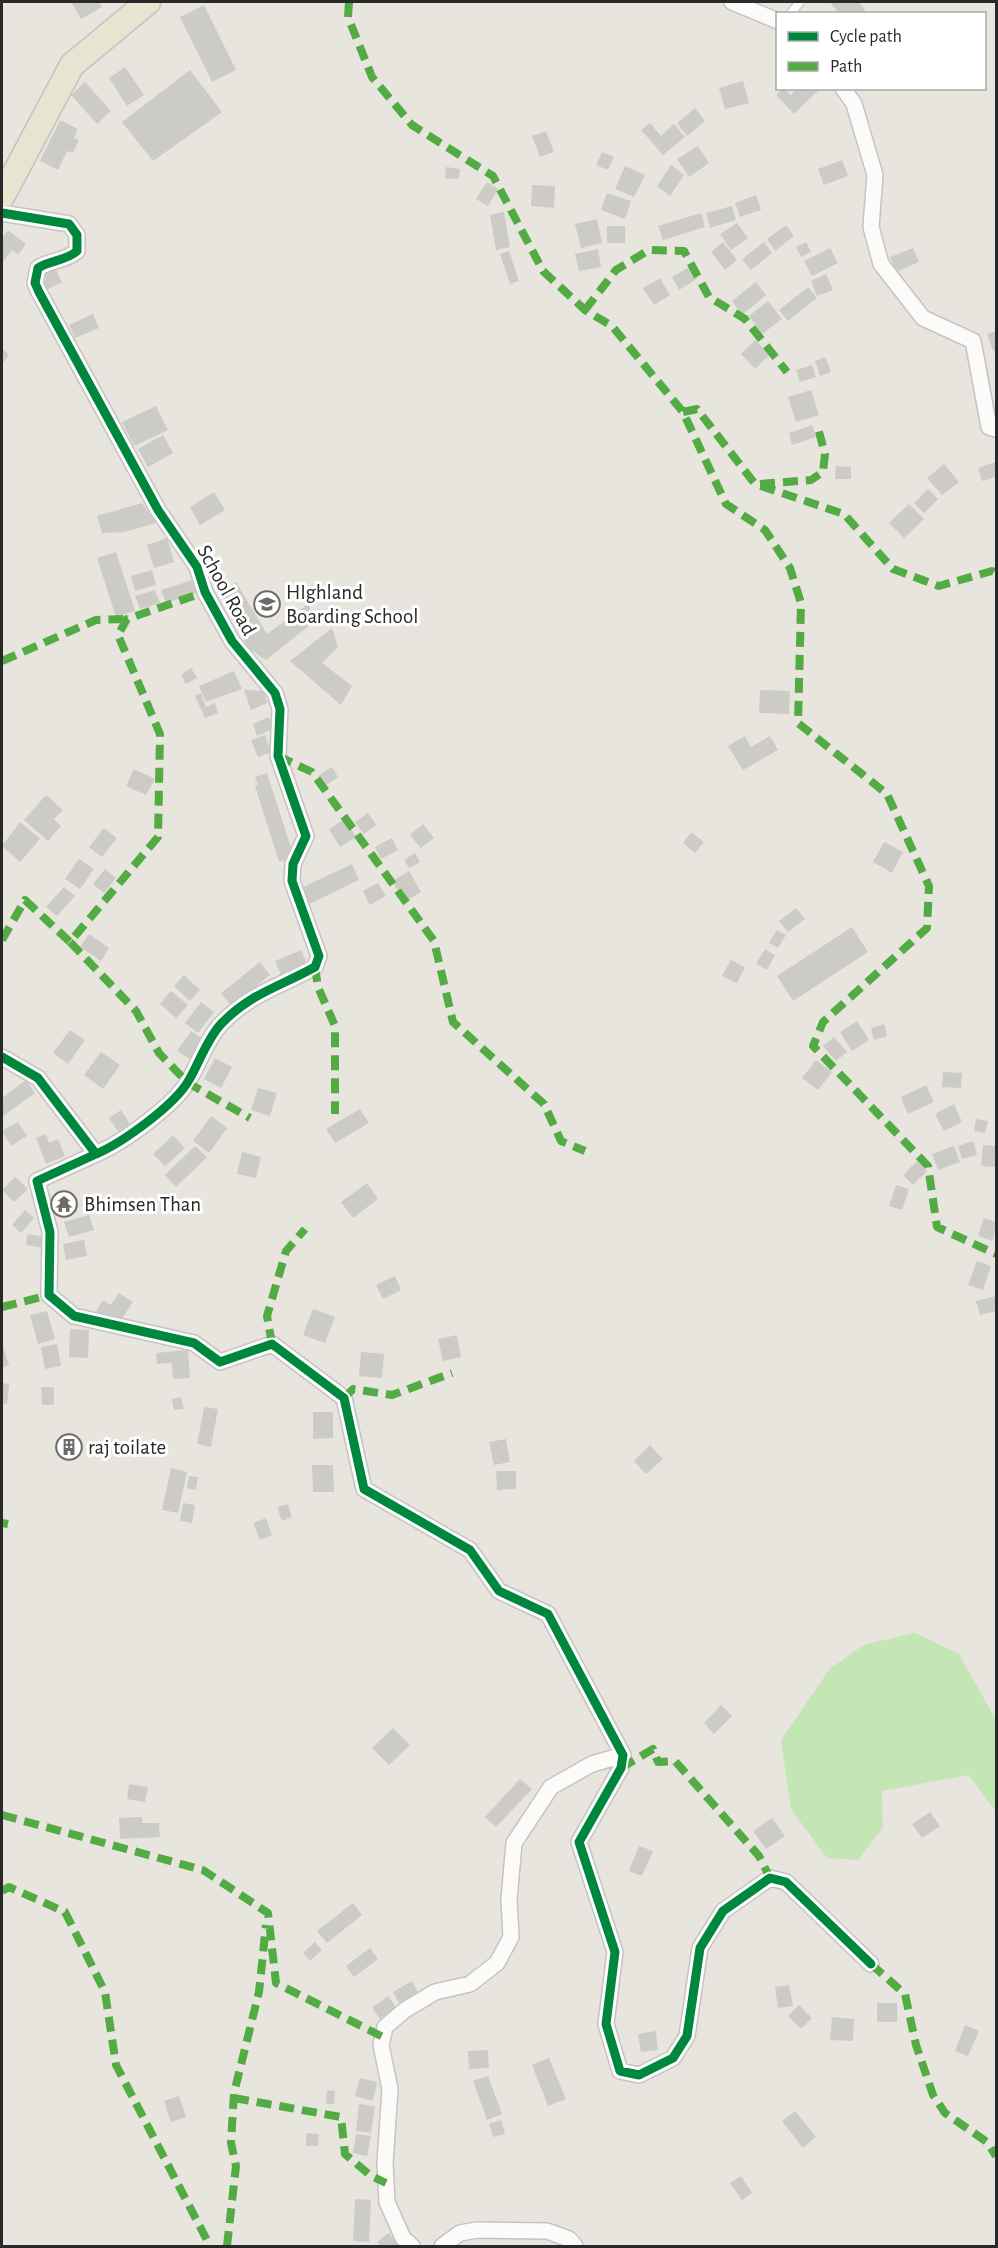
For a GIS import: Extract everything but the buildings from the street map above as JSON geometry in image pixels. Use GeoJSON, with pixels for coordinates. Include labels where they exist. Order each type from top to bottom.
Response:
{"type":"FeatureCollection","features":[{"type":"Feature","properties":{"kind":"main road"},"geometry":{"type":"LineString","coordinates":[[2,197],[72,65],[148,2]]}},
{"type":"Feature","properties":{"kind":"street"},"geometry":{"type":"LineString","coordinates":[[732,2],[776,21]]}},
{"type":"Feature","properties":{"kind":"street"},"geometry":{"type":"LineString","coordinates":[[844,90],[854,104],[875,175],[871,227],[881,264],[923,318],[973,340],[989,427],[996,429]]}},
{"type":"Feature","properties":{"kind":"street","name":"School Road"},"geometry":{"type":"LineString","coordinates":[[2,213],[69,224],[77,235],[77,251],[72,256],[46,263],[39,268],[35,283],[158,510],[197,567],[205,592],[232,641],[275,693],[280,709],[278,756],[306,836],[293,864],[292,881],[318,956],[315,967],[261,992],[238,1007],[218,1027],[178,1096],[114,1146],[96,1154]]}},
{"type":"Feature","properties":{"kind":"street"},"geometry":{"type":"LineString","coordinates":[[2,1057],[38,1078],[96,1154],[37,1181],[50,1232],[49,1295],[74,1316],[194,1343],[220,1362],[272,1344],[344,1398],[364,1489],[470,1550],[499,1591],[548,1614],[623,1755],[621,1767],[579,1842],[615,1952],[606,2024],[620,2072],[639,2075],[673,2058],[687,2036],[700,1948],[723,1911],[770,1878],[786,1882],[872,1964]]}},
{"type":"Feature","properties":{"kind":"street"},"geometry":{"type":"LineString","coordinates":[[412,2247],[403,2238],[387,2202],[385,2163],[390,2089],[381,2045],[385,2027],[405,2010],[435,1992],[470,1984],[497,1964],[511,1937],[508,1899],[514,1843],[550,1787],[592,1764],[623,1755]]}},
{"type":"Feature","properties":{"kind":"street"},"geometry":{"type":"LineString","coordinates":[[442,2247],[460,2233],[477,2230],[547,2230],[569,2239],[575,2247]]}},
{"type":"Feature","properties":{"kind":"green space"},"geometry":{"type":"Polygon","coordinates":[[[915,1633],[959,1654],[996,1720],[996,1812],[969,1775],[882,1791],[883,1828],[858,1860],[827,1858],[791,1809],[781,1740],[829,1670],[863,1645],[915,1633]]]}},
{"type":"Feature","properties":{"kind":"marked path"},"geometry":{"type":"LineString","coordinates":[[349,2],[348,17],[372,77],[412,125],[493,176],[543,271],[585,310],[612,326],[683,412],[726,504],[765,530],[790,568],[801,603],[798,723],[887,794],[929,886],[927,928],[823,1022],[813,1046],[928,1166],[937,1227],[996,1254]]}},
{"type":"Feature","properties":{"kind":"marked path"},"geometry":{"type":"LineString","coordinates":[[585,310],[616,270],[649,250],[684,251],[709,297],[745,319],[787,372]]}},
{"type":"Feature","properties":{"kind":"marked path"},"geometry":{"type":"LineString","coordinates":[[683,412],[697,409],[755,484],[844,514],[893,569],[939,586],[992,571],[996,574]]}},
{"type":"Feature","properties":{"kind":"marked path"},"geometry":{"type":"LineString","coordinates":[[760,484],[811,480],[823,472],[825,454],[818,428]]}},
{"type":"Feature","properties":{"kind":"marked path"},"geometry":{"type":"LineString","coordinates":[[2,940],[25,900],[70,942],[158,837],[160,734],[118,635],[127,619],[205,592]]}},
{"type":"Feature","properties":{"kind":"marked path"},"geometry":{"type":"LineString","coordinates":[[2,661],[96,620],[127,619]]}},
{"type":"Feature","properties":{"kind":"marked path"},"geometry":{"type":"LineString","coordinates":[[278,756],[312,772],[434,941],[453,1022],[544,1104],[561,1141],[585,1151]]}},
{"type":"Feature","properties":{"kind":"marked path"},"geometry":{"type":"LineString","coordinates":[[70,942],[136,1011],[159,1053],[188,1083],[250,1118]]}},
{"type":"Feature","properties":{"kind":"marked path"},"geometry":{"type":"LineString","coordinates":[[315,967],[318,987],[335,1026],[335,1114]]}},
{"type":"Feature","properties":{"kind":"marked path"},"geometry":{"type":"LineString","coordinates":[[272,1344],[267,1316],[286,1251],[305,1229]]}},
{"type":"Feature","properties":{"kind":"marked path"},"geometry":{"type":"LineString","coordinates":[[2,1307],[49,1295]]}},
{"type":"Feature","properties":{"kind":"marked path"},"geometry":{"type":"LineString","coordinates":[[344,1398],[353,1389],[392,1395],[452,1373]]}},
{"type":"Feature","properties":{"kind":"marked path"},"geometry":{"type":"LineString","coordinates":[[2,1523],[8,1524]]}},
{"type":"Feature","properties":{"kind":"marked path"},"geometry":{"type":"LineString","coordinates":[[621,1768],[653,1749],[658,1762],[675,1761],[759,1856],[770,1878]]}},
{"type":"Feature","properties":{"kind":"marked path"},"geometry":{"type":"LineString","coordinates":[[2,1815],[203,1870],[268,1913],[276,1983],[383,2037]]}},
{"type":"Feature","properties":{"kind":"marked path"},"geometry":{"type":"LineString","coordinates":[[2,1891],[9,1887],[65,1912],[105,1992],[116,2065],[210,2246]]}},
{"type":"Feature","properties":{"kind":"marked path"},"geometry":{"type":"LineString","coordinates":[[227,2246],[236,2166],[231,2143],[234,2093],[259,1992],[266,1925]]}},
{"type":"Feature","properties":{"kind":"marked path"},"geometry":{"type":"LineString","coordinates":[[871,1964],[905,1994],[916,2045],[933,2095],[945,2113],[987,2142],[996,2156]]}},
{"type":"Feature","properties":{"kind":"marked path"},"geometry":{"type":"LineString","coordinates":[[234,2098],[341,2117],[345,2154],[371,2176],[386,2183]]}},
{"type":"Feature","properties":{"kind":"cycle path"},"geometry":{"type":"LineString","coordinates":[[2,213],[69,224],[77,235],[77,251],[68,257],[38,268],[35,283],[158,510],[197,567],[205,592],[232,641],[275,693],[280,709],[278,756],[306,836],[293,864],[292,881],[319,956],[315,967],[266,991],[232,1013],[216,1030],[189,1080],[172,1101],[133,1132],[96,1154]]}},
{"type":"Feature","properties":{"kind":"cycle path"},"geometry":{"type":"LineString","coordinates":[[2,1057],[38,1078],[96,1154],[37,1181],[50,1232],[49,1295],[74,1316],[194,1343],[220,1362],[272,1344],[344,1398],[364,1489],[470,1550],[499,1591],[548,1614],[623,1755],[621,1768],[579,1842],[615,1952],[606,2024],[620,2071],[639,2075],[673,2058],[687,2036],[700,1948],[723,1911],[770,1878],[786,1882],[871,1964]]}},
{"type":"Feature","properties":{"kind":"place","name":"HIghland Boarding School"},"geometry":{"type":"Point","coordinates":[267,604]}},
{"type":"Feature","properties":{"kind":"place","name":"Bhimsen Than"},"geometry":{"type":"Point","coordinates":[64,1204]}},
{"type":"Feature","properties":{"kind":"place","name":"raj toilate"},"geometry":{"type":"Point","coordinates":[69,1447]}}]}
